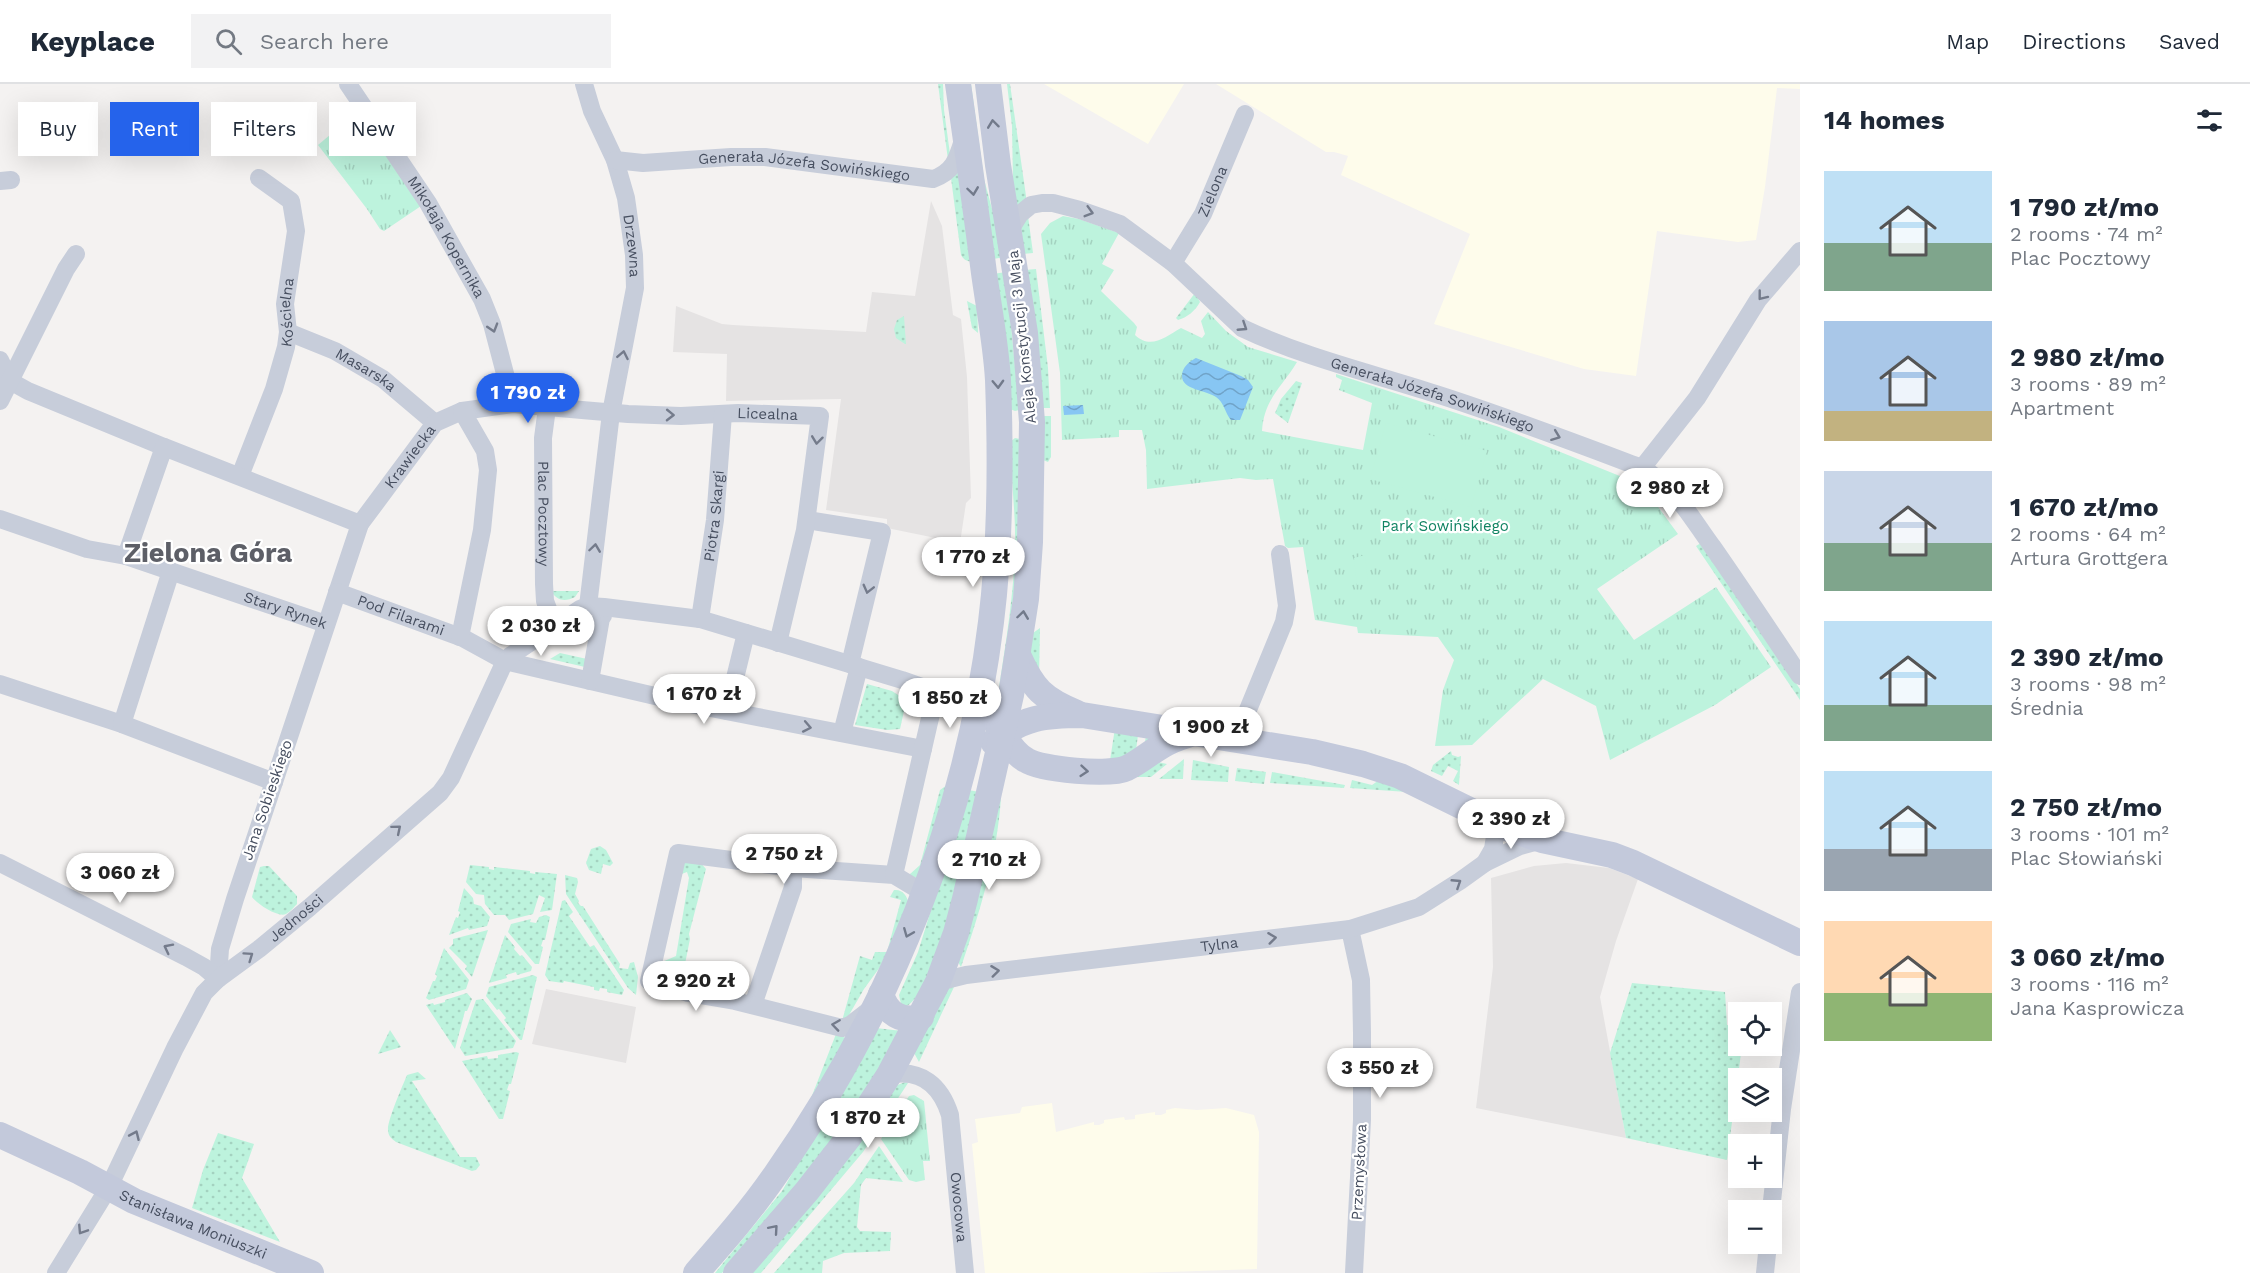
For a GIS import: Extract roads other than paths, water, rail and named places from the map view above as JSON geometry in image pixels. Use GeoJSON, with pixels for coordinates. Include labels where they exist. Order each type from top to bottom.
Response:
{"type":"FeatureCollection","features":[{"type":"Feature","properties":{"kind":"main road","name":"Aleja Konstytucji 3 Maja"},"geometry":{"type":"LineString","coordinates":[[696,1273],[739,1223],[794,1148],[828,1092],[881,994],[924,893],[961,778],[981,689],[998,556],[1000,491],[998,377],[958,84]]}},
{"type":"Feature","properties":{"kind":"main road","name":"Aleja Konstytucji 3 Maja"},"geometry":{"type":"LineString","coordinates":[[736,1273],[835,1155],[889,1075],[921,1017],[938,982],[956,933],[1002,734],[1018,655],[1030,542],[1032,422],[1025,333],[998,165],[988,84]]}},
{"type":"Feature","properties":{"kind":"main road"},"geometry":{"type":"LineString","coordinates":[[998,423],[1032,422]]}},
{"type":"Feature","properties":{"kind":"main road"},"geometry":{"type":"LineString","coordinates":[[1018,655],[1026,673],[1038,690],[1049,700],[1082,715]]}},
{"type":"Feature","properties":{"kind":"main road"},"geometry":{"type":"LineString","coordinates":[[981,689],[991,714],[1014,749],[1027,761],[1055,767],[1115,772],[1127,768],[1171,741],[1193,733]]}},
{"type":"Feature","properties":{"kind":"main road"},"geometry":{"type":"LineString","coordinates":[[961,778],[982,752],[1002,734],[1047,715],[1082,715],[1312,752],[1400,776],[1497,824],[1542,840],[1612,855],[1633,863],[1800,943]]}},
{"type":"Feature","properties":{"kind":"main road"},"geometry":{"type":"LineString","coordinates":[[990,786],[1008,768],[1027,761]]}},
{"type":"Feature","properties":{"kind":"main road"},"geometry":{"type":"LineString","coordinates":[[881,994],[884,1006],[899,1017],[909,1020],[921,1017]]}},
{"type":"Feature","properties":{"kind":"main road","name":"Stanisława Moniuszki"},"geometry":{"type":"LineString","coordinates":[[0,1135],[110,1187],[134,1201],[277,1267],[311,1273]]}},
{"type":"Feature","properties":{"kind":"street","name":"Mikołaja Kopernika"},"geometry":{"type":"LineString","coordinates":[[348,84],[428,203],[482,299],[492,324],[513,404]]}},
{"type":"Feature","properties":{"kind":"street","name":"Drzewna"},"geometry":{"type":"LineString","coordinates":[[584,84],[592,111],[615,160],[631,225],[634,288],[611,412]]}},
{"type":"Feature","properties":{"kind":"street","name":"Zielona"},"geometry":{"type":"LineString","coordinates":[[1173,263],[1203,214],[1245,114]]}},
{"type":"Feature","properties":{"kind":"street","name":"Generała Józefa Sowińskiego"},"geometry":{"type":"LineString","coordinates":[[615,160],[643,163],[765,157],[933,179],[945,175],[953,167],[965,133]]}},
{"type":"Feature","properties":{"kind":"street","name":"Kościelna"},"geometry":{"type":"LineString","coordinates":[[240,476],[274,389],[288,332],[285,304],[296,231],[291,201],[259,178]]}},
{"type":"Feature","properties":{"kind":"street","name":"Generała Józefa Sowińskiego"},"geometry":{"type":"LineString","coordinates":[[1010,230],[1020,214],[1031,205],[1053,203],[1100,215],[1120,224],[1173,263],[1242,328],[1262,338],[1502,415],[1642,468],[1660,479],[1676,496],[1800,676]]}},
{"type":"Feature","properties":{"kind":"street"},"geometry":{"type":"LineString","coordinates":[[1642,468],[1697,398],[1758,300],[1800,251]]}},
{"type":"Feature","properties":{"kind":"street"},"geometry":{"type":"LineString","coordinates":[[0,401],[66,269],[76,254]]}},
{"type":"Feature","properties":{"kind":"street","name":"Masarska"},"geometry":{"type":"LineString","coordinates":[[288,332],[335,351],[383,379],[435,423]]}},
{"type":"Feature","properties":{"kind":"street"},"geometry":{"type":"LineString","coordinates":[[0,360],[10,381],[28,391],[128,433],[360,524]]}},
{"type":"Feature","properties":{"kind":"street","name":"Krawiecka"},"geometry":{"type":"LineString","coordinates":[[360,524],[435,423],[462,411],[513,404],[547,408]]}},
{"type":"Feature","properties":{"kind":"street"},"geometry":{"type":"LineString","coordinates":[[547,408],[611,412],[596,611],[601,618],[590,681]]}},
{"type":"Feature","properties":{"kind":"street","name":"Plac Pocztowy"},"geometry":{"type":"LineString","coordinates":[[547,408],[543,438],[544,584],[545,601],[555,627]]}},
{"type":"Feature","properties":{"kind":"street"},"geometry":{"type":"LineString","coordinates":[[460,637],[478,551],[488,470],[485,452],[462,411]]}},
{"type":"Feature","properties":{"kind":"street","name":"Licealna"},"geometry":{"type":"LineString","coordinates":[[611,412],[681,416],[723,414],[820,416],[807,520],[778,643]]}},
{"type":"Feature","properties":{"kind":"street","name":"Piotra Skargi"},"geometry":{"type":"LineString","coordinates":[[700,619],[715,520],[723,414]]}},
{"type":"Feature","properties":{"kind":"street"},"geometry":{"type":"LineString","coordinates":[[126,555],[164,447]]}},
{"type":"Feature","properties":{"kind":"street","name":"Stary Rynek"},"geometry":{"type":"LineString","coordinates":[[0,519],[87,549],[126,555],[326,624],[360,524]]}},
{"type":"Feature","properties":{"kind":"street"},"geometry":{"type":"LineString","coordinates":[[807,520],[882,532],[842,734]]}},
{"type":"Feature","properties":{"kind":"street"},"geometry":{"type":"LineString","coordinates":[[1236,739],[1284,622],[1287,606],[1280,554]]}},
{"type":"Feature","properties":{"kind":"street"},"geometry":{"type":"LineString","coordinates":[[122,724],[171,571]]}},
{"type":"Feature","properties":{"kind":"street","name":"Pod Filarami"},"geometry":{"type":"LineString","coordinates":[[337,592],[460,637],[504,664]]}},
{"type":"Feature","properties":{"kind":"street"},"geometry":{"type":"LineString","coordinates":[[894,875],[923,749],[936,692],[700,619],[580,609],[510,656],[504,664],[923,749]]}},
{"type":"Feature","properties":{"kind":"street","name":"Jana Sobieskiego"},"geometry":{"type":"LineString","coordinates":[[218,979],[220,949],[326,624]]}},
{"type":"Feature","properties":{"kind":"street"},"geometry":{"type":"LineString","coordinates":[[729,711],[746,633]]}},
{"type":"Feature","properties":{"kind":"street","name":"Jedności"},"geometry":{"type":"LineString","coordinates":[[56,1273],[110,1187],[204,993],[218,979],[310,907],[440,793],[451,778],[504,664]]}},
{"type":"Feature","properties":{"kind":"street"},"geometry":{"type":"LineString","coordinates":[[0,684],[122,724],[274,782]]}},
{"type":"Feature","properties":{"kind":"street"},"geometry":{"type":"LineString","coordinates":[[1485,863],[1493,849],[1497,824]]}},
{"type":"Feature","properties":{"kind":"street","name":"Tylna"},"geometry":{"type":"LineString","coordinates":[[938,982],[966,975],[1350,929],[1419,907],[1485,863],[1520,846],[1542,840]]}},
{"type":"Feature","properties":{"kind":"street"},"geometry":{"type":"LineString","coordinates":[[881,994],[859,1020],[842,1028],[753,1005],[688,993],[649,981],[678,854],[793,868],[894,875],[924,893]]}},
{"type":"Feature","properties":{"kind":"street"},"geometry":{"type":"LineString","coordinates":[[0,863],[186,957],[218,979]]}},
{"type":"Feature","properties":{"kind":"street"},"geometry":{"type":"LineString","coordinates":[[753,1005],[793,887],[793,868]]}},
{"type":"Feature","properties":{"kind":"street","name":"Przemysłowa"},"geometry":{"type":"LineString","coordinates":[[1350,929],[1361,980],[1362,1033],[1362,1120],[1354,1273]]}},
{"type":"Feature","properties":{"kind":"street"},"geometry":{"type":"LineString","coordinates":[[1772,1200],[1782,1109],[1800,992]]}},
{"type":"Feature","properties":{"kind":"street","name":"Owocowa"},"geometry":{"type":"LineString","coordinates":[[889,1075],[902,1072],[926,1079],[937,1088],[946,1101],[950,1116],[965,1273]]}},
{"type":"Feature","properties":{"kind":"street"},"geometry":{"type":"LineString","coordinates":[[1765,1273],[1767,1254]]}},
{"type":"Feature","properties":{"kind":"water"},"geometry":{"type":"Polygon","coordinates":[[[1196,358],[1241,376],[1253,387],[1240,420],[1231,420],[1216,397],[1190,387],[1183,381],[1182,373],[1185,367],[1196,358]]]}},
{"type":"Feature","properties":{"kind":"water"},"geometry":{"type":"Polygon","coordinates":[[[1083,405],[1084,414],[1064,415],[1063,406],[1083,405]]]}},
{"type":"Feature","properties":{"kind":"district","name":"Zielona Góra"},"geometry":{"type":"Point","coordinates":[208,553]}},
{"type":"Feature","properties":{"kind":"park label","name":"Park Sowińskiego"},"geometry":{"type":"Point","coordinates":[1445,526]}}]}
